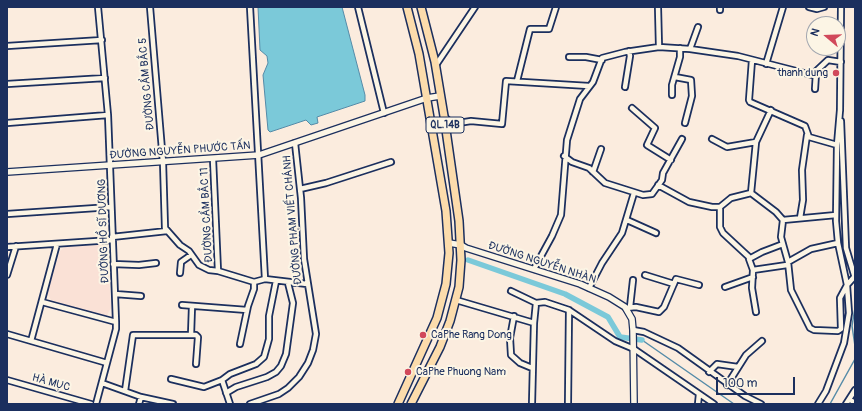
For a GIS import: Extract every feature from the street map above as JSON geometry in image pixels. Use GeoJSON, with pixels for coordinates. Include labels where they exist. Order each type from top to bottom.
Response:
{"type":"FeatureCollection","features":[{"type":"Feature","properties":{"kind":"highway","name":"QL.14B"},"geometry":{"type":"LineString","coordinates":[[398,404],[437,318],[446,284],[449,243],[446,211],[427,98],[418,48],[407,7]]}},
{"type":"Feature","properties":{"kind":"highway","name":"QL.14B"},"geometry":{"type":"LineString","coordinates":[[411,404],[442,342],[456,300],[461,273],[459,221],[444,116],[436,65],[421,7]]}},
{"type":"Feature","properties":{"kind":"street","name":"ĐƯỜNG HỒ SĨ DƯƠNG"},"geometry":{"type":"LineString","coordinates":[[96,404],[116,329],[111,207],[111,166],[102,40],[98,7]]}},
{"type":"Feature","properties":{"kind":"street","name":"ĐƯỜNG CẨM BẮC 5"},"geometry":{"type":"LineString","coordinates":[[150,7],[163,162],[165,228],[167,231]]}},
{"type":"Feature","properties":{"kind":"street"},"geometry":{"type":"LineString","coordinates":[[250,7],[265,279]]}},
{"type":"Feature","properties":{"kind":"street"},"geometry":{"type":"LineString","coordinates":[[358,7],[384,113]]}},
{"type":"Feature","properties":{"kind":"street"},"geometry":{"type":"LineString","coordinates":[[436,65],[475,7]]}},
{"type":"Feature","properties":{"kind":"street"},"geometry":{"type":"LineString","coordinates":[[517,81],[530,29],[545,30],[550,27],[556,7]]}},
{"type":"Feature","properties":{"kind":"street"},"geometry":{"type":"LineString","coordinates":[[658,7],[659,47]]}},
{"type":"Feature","properties":{"kind":"street"},"geometry":{"type":"LineString","coordinates":[[766,64],[783,7]]}},
{"type":"Feature","properties":{"kind":"street"},"geometry":{"type":"LineString","coordinates":[[809,7],[817,9],[824,7]]}},
{"type":"Feature","properties":{"kind":"street"},"geometry":{"type":"LineString","coordinates":[[818,404],[826,391],[844,343],[849,313],[847,285],[838,243],[836,215],[837,145],[840,110],[841,7]]}},
{"type":"Feature","properties":{"kind":"street"},"geometry":{"type":"LineString","coordinates":[[690,49],[698,27]]}},
{"type":"Feature","properties":{"kind":"street"},"geometry":{"type":"LineString","coordinates":[[7,46],[102,40]]}},
{"type":"Feature","properties":{"kind":"street"},"geometry":{"type":"LineString","coordinates":[[569,57],[602,59],[629,51],[659,47],[680,48],[752,60],[812,75],[816,73],[828,60],[841,62]]}},
{"type":"Feature","properties":{"kind":"street"},"geometry":{"type":"LineString","coordinates":[[672,95],[680,56],[680,48]]}},
{"type":"Feature","properties":{"kind":"street"},"geometry":{"type":"LineString","coordinates":[[625,87],[630,56],[629,51]]}},
{"type":"Feature","properties":{"kind":"street"},"geometry":{"type":"LineString","coordinates":[[534,269],[552,236],[561,215],[564,156],[567,140],[580,99],[593,82],[602,59]]}},
{"type":"Feature","properties":{"kind":"street"},"geometry":{"type":"LineString","coordinates":[[752,60],[749,98],[752,103],[805,126],[807,135],[802,170],[804,200],[800,218]]}},
{"type":"Feature","properties":{"kind":"street"},"geometry":{"type":"LineString","coordinates":[[815,89],[816,73]]}},
{"type":"Feature","properties":{"kind":"street"},"geometry":{"type":"LineString","coordinates":[[675,77],[691,80],[692,96],[685,123]]}},
{"type":"Feature","properties":{"kind":"street"},"geometry":{"type":"LineString","coordinates":[[7,84],[105,78]]}},
{"type":"Feature","properties":{"kind":"street"},"geometry":{"type":"LineString","coordinates":[[444,116],[452,124],[471,121],[502,124],[506,81],[589,86]]}},
{"type":"Feature","properties":{"kind":"street","name":"ĐƯỜNG NGUYỄN PHƯỚC TẤN"},"geometry":{"type":"LineString","coordinates":[[7,172],[259,155],[427,98],[440,96]]}},
{"type":"Feature","properties":{"kind":"street"},"geometry":{"type":"LineString","coordinates":[[632,108],[655,128],[647,145],[671,160]]}},
{"type":"Feature","properties":{"kind":"street"},"geometry":{"type":"LineString","coordinates":[[751,193],[756,142],[771,110]]}},
{"type":"Feature","properties":{"kind":"street"},"geometry":{"type":"LineString","coordinates":[[751,193],[776,212],[783,220],[781,237],[788,263],[791,290],[810,328],[814,330],[838,331],[841,329],[840,298],[847,285],[855,277],[846,248],[843,136],[840,110]]}},
{"type":"Feature","properties":{"kind":"street"},"geometry":{"type":"LineString","coordinates":[[7,122],[108,115]]}},
{"type":"Feature","properties":{"kind":"street"},"geometry":{"type":"LineString","coordinates":[[807,135],[837,145]]}},
{"type":"Feature","properties":{"kind":"street"},"geometry":{"type":"LineString","coordinates":[[564,156],[572,162],[589,168],[605,183],[634,193],[643,195],[652,194],[662,180],[663,173],[682,139]]}},
{"type":"Feature","properties":{"kind":"street"},"geometry":{"type":"LineString","coordinates":[[712,139],[727,147],[756,142]]}},
{"type":"Feature","properties":{"kind":"street","name":"ĐƯỜNG PHẠM VIẾT CHÁNH"},"geometry":{"type":"LineString","coordinates":[[250,404],[266,400],[288,388],[299,377],[308,364],[313,350],[316,334],[313,306],[307,284],[295,143]]}},
{"type":"Feature","properties":{"kind":"street"},"geometry":{"type":"LineString","coordinates":[[593,172],[601,149]]}},
{"type":"Feature","properties":{"kind":"street","name":"ĐƯỜNG CẨM BẮC 11"},"geometry":{"type":"LineString","coordinates":[[213,159],[218,271]]}},
{"type":"Feature","properties":{"kind":"street"},"geometry":{"type":"LineString","coordinates":[[300,189],[329,182],[391,162]]}},
{"type":"Feature","properties":{"kind":"street"},"geometry":{"type":"LineString","coordinates":[[658,185],[689,202],[712,207],[720,207],[731,198],[751,193]]}},
{"type":"Feature","properties":{"kind":"street"},"geometry":{"type":"LineString","coordinates":[[589,288],[628,220],[634,193]]}},
{"type":"Feature","properties":{"kind":"street"},"geometry":{"type":"LineString","coordinates":[[7,214],[111,207]]}},
{"type":"Feature","properties":{"kind":"street"},"geometry":{"type":"LineString","coordinates":[[720,207],[720,227],[726,237],[750,258],[749,260],[754,270],[752,288],[756,312]]}},
{"type":"Feature","properties":{"kind":"street"},"geometry":{"type":"LineString","coordinates":[[783,220],[836,215]]}},
{"type":"Feature","properties":{"kind":"street"},"geometry":{"type":"LineString","coordinates":[[628,220],[656,233]]}},
{"type":"Feature","properties":{"kind":"street"},"geometry":{"type":"LineString","coordinates":[[7,247],[57,244],[167,231],[199,265],[209,270],[218,271],[254,282],[265,279],[288,283],[307,284]]}},
{"type":"Feature","properties":{"kind":"street","name":"ĐƯỜNG NGUYỄN NHÀN"},"geometry":{"type":"LineString","coordinates":[[449,243],[461,245],[466,248],[589,288],[610,297],[628,308],[659,312],[664,307],[675,282]]}},
{"type":"Feature","properties":{"kind":"street"},"geometry":{"type":"LineString","coordinates":[[754,270],[788,263],[811,250],[838,243]]}},
{"type":"Feature","properties":{"kind":"street"},"geometry":{"type":"LineString","coordinates":[[31,341],[57,244]]}},
{"type":"Feature","properties":{"kind":"street"},"geometry":{"type":"LineString","coordinates":[[750,258],[783,244]]}},
{"type":"Feature","properties":{"kind":"street"},"geometry":{"type":"LineString","coordinates":[[7,275],[16,246]]}},
{"type":"Feature","properties":{"kind":"street"},"geometry":{"type":"LineString","coordinates":[[180,273],[181,262],[191,255]]}},
{"type":"Feature","properties":{"kind":"street"},"geometry":{"type":"LineString","coordinates":[[113,264],[139,265],[156,263]]}},
{"type":"Feature","properties":{"kind":"street"},"geometry":{"type":"LineString","coordinates":[[645,275],[675,282],[699,285]]}},
{"type":"Feature","properties":{"kind":"street"},"geometry":{"type":"LineString","coordinates":[[725,287],[753,277]]}},
{"type":"Feature","properties":{"kind":"street"},"geometry":{"type":"LineString","coordinates":[[633,280],[628,308],[632,318],[634,347],[634,404]]}},
{"type":"Feature","properties":{"kind":"street"},"geometry":{"type":"LineString","coordinates":[[171,379],[184,380],[196,385],[207,386],[222,380],[230,374],[256,364],[264,357],[269,339],[269,316],[276,281]]}},
{"type":"Feature","properties":{"kind":"street"},"geometry":{"type":"LineString","coordinates":[[240,344],[247,310],[254,290],[254,282]]}},
{"type":"Feature","properties":{"kind":"street"},"geometry":{"type":"LineString","coordinates":[[226,393],[236,387],[267,377],[276,372],[281,366],[286,354],[293,303],[288,283]]}},
{"type":"Feature","properties":{"kind":"street"},"geometry":{"type":"LineString","coordinates":[[511,291],[536,303],[545,302],[569,310],[615,341],[634,347],[714,404]]}},
{"type":"Feature","properties":{"kind":"street"},"geometry":{"type":"LineString","coordinates":[[115,294],[141,296]]}},
{"type":"Feature","properties":{"kind":"street"},"geometry":{"type":"LineString","coordinates":[[456,300],[534,323]]}},
{"type":"Feature","properties":{"kind":"street"},"geometry":{"type":"LineString","coordinates":[[42,302],[116,322]]}},
{"type":"Feature","properties":{"kind":"street"},"geometry":{"type":"LineString","coordinates":[[532,404],[532,368],[536,303]]}},
{"type":"Feature","properties":{"kind":"street"},"geometry":{"type":"LineString","coordinates":[[182,305],[247,310]]}},
{"type":"Feature","properties":{"kind":"street"},"geometry":{"type":"LineString","coordinates":[[191,335],[192,306]]}},
{"type":"Feature","properties":{"kind":"street"},"geometry":{"type":"LineString","coordinates":[[568,404],[569,310]]}},
{"type":"Feature","properties":{"kind":"street"},"geometry":{"type":"LineString","coordinates":[[514,316],[510,338],[511,355],[520,363],[532,368]]}},
{"type":"Feature","properties":{"kind":"street"},"geometry":{"type":"LineString","coordinates":[[633,332],[644,332],[678,348],[727,385],[761,404]]}},
{"type":"Feature","properties":{"kind":"street"},"geometry":{"type":"LineString","coordinates":[[7,334],[107,363]]}},
{"type":"Feature","properties":{"kind":"street"},"geometry":{"type":"LineString","coordinates":[[124,391],[133,334],[198,336],[196,364]]}},
{"type":"Feature","properties":{"kind":"street"},"geometry":{"type":"LineString","coordinates":[[727,385],[746,355],[762,342]]}},
{"type":"Feature","properties":{"kind":"street"},"geometry":{"type":"LineString","coordinates":[[709,372],[717,364],[738,367]]}},
{"type":"Feature","properties":{"kind":"street","name":"HÀ MỤC"},"geometry":{"type":"LineString","coordinates":[[7,380],[91,404]]}},
{"type":"Feature","properties":{"kind":"street"},"geometry":{"type":"LineString","coordinates":[[222,380],[230,404]]}},
{"type":"Feature","properties":{"kind":"street"},"geometry":{"type":"LineString","coordinates":[[102,383],[141,397],[173,404]]}},
{"type":"Feature","properties":{"kind":"street"},"geometry":{"type":"LineString","coordinates":[[855,390],[848,402],[855,404]]}},
{"type":"Feature","properties":{"kind":"street"},"geometry":{"type":"LineString","coordinates":[[698,404],[699,394]]}},
{"type":"Feature","properties":{"kind":"street"},"geometry":{"type":"LineString","coordinates":[[139,404],[141,397]]}},
{"type":"Feature","properties":{"kind":"shaded area"},"geometry":{"type":"Polygon","coordinates":[[[104,245],[107,248],[111,308],[106,317],[51,300],[47,293],[60,251],[65,247],[104,245]]]}},
{"type":"Feature","properties":{"kind":"water"},"geometry":{"type":"Polygon","coordinates":[[[258,7],[342,7],[365,95],[365,101],[317,117],[318,123],[311,125],[306,120],[270,132],[268,130],[263,75],[268,63],[267,56],[260,50],[258,7]]]}},
{"type":"Feature","properties":{"kind":"waterway"},"geometry":{"type":"LineString","coordinates":[[468,260],[565,294],[608,317],[620,337],[642,340]]}},
{"type":"Feature","properties":{"kind":"waterway"},"geometry":{"type":"LineString","coordinates":[[855,308],[852,326],[855,346]]}},
{"type":"Feature","properties":{"kind":"waterway"},"geometry":{"type":"LineString","coordinates":[[642,340],[734,404]]}},
{"type":"Feature","properties":{"kind":"waterway"},"geometry":{"type":"LineString","coordinates":[[830,404],[855,359]]}},
{"type":"Feature","properties":{"kind":"place","name":"thanh dung"},"geometry":{"type":"Point","coordinates":[836,73]}},
{"type":"Feature","properties":{"kind":"place","name":"CaPhe Rang Dong"},"geometry":{"type":"Point","coordinates":[423,335]}},
{"type":"Feature","properties":{"kind":"place","name":"CaPhe Phuong Nam"},"geometry":{"type":"Point","coordinates":[408,372]}}]}
